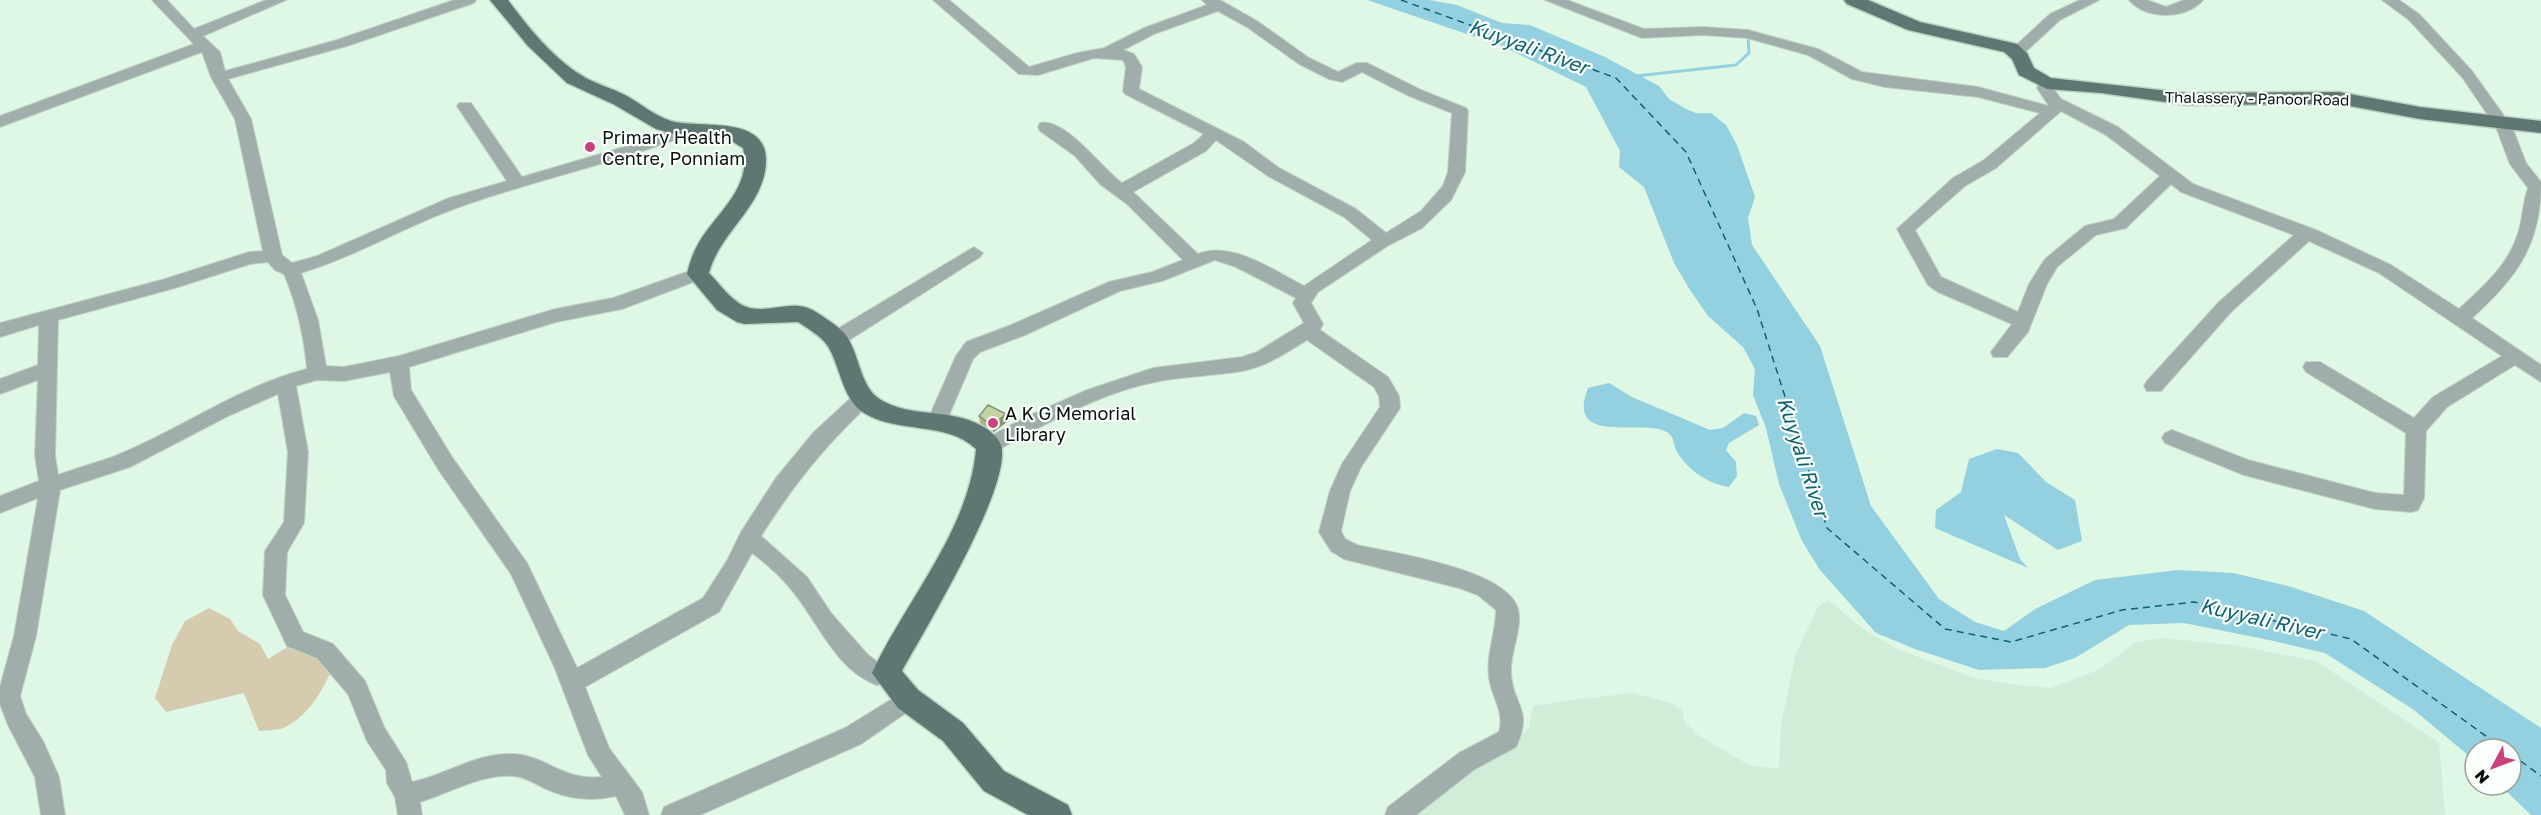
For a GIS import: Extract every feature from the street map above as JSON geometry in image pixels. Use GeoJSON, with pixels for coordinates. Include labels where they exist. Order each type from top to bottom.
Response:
{"type":"FeatureCollection","features":[{"type":"Feature","properties":{"kind":"main road"},"geometry":{"type":"LineString","coordinates":[[499,0],[525,31],[573,78],[622,101],[662,125],[733,132],[746,138],[754,148],[756,160],[749,188],[737,211],[713,234],[700,257],[698,274],[725,304],[739,313],[767,316],[792,312],[806,316],[836,339],[862,399],[869,406],[897,416],[937,422],[972,432],[989,446],[991,457],[979,496],[952,552],[886,673],[908,699],[952,732],[993,781],[1057,815]]}},
{"type":"Feature","properties":{"kind":"main road"},"geometry":{"type":"LineString","coordinates":[[1853,0],[1899,21],[2010,48],[2016,53],[2026,71],[2047,83]]}},
{"type":"Feature","properties":{"kind":"main road","name":"Thalassery - Panoor Road"},"geometry":{"type":"LineString","coordinates":[[2047,83],[2101,87],[2187,99],[2339,98],[2420,113],[2541,127]]}},
{"type":"Feature","properties":{"kind":"street"},"geometry":{"type":"LineString","coordinates":[[163,4],[185,0]]}},
{"type":"Feature","properties":{"kind":"street"},"geometry":{"type":"LineString","coordinates":[[0,122],[200,40],[279,0]]}},
{"type":"Feature","properties":{"kind":"street"},"geometry":{"type":"LineString","coordinates":[[219,77],[342,44],[414,16],[469,0]]}},
{"type":"Feature","properties":{"kind":"street"},"geometry":{"type":"LineString","coordinates":[[1552,0],[1585,10],[1642,34],[1703,32],[1748,34],[1813,52],[1857,76],[1885,82],[1978,92],[2054,108],[2112,131],[2187,188],[2307,233],[2385,269],[2541,375]]}},
{"type":"Feature","properties":{"kind":"street"},"geometry":{"type":"LineString","coordinates":[[2016,53],[2055,18],[2092,0]]}},
{"type":"Feature","properties":{"kind":"street"},"geometry":{"type":"LineString","coordinates":[[2136,0],[2165,14],[2196,0]]}},
{"type":"Feature","properties":{"kind":"street"},"geometry":{"type":"LineString","coordinates":[[2389,0],[2414,17],[2467,74],[2501,122],[2518,164],[2538,188],[2529,212],[2528,229],[2518,258],[2484,297],[2460,318]]}},
{"type":"Feature","properties":{"kind":"street"},"geometry":{"type":"LineString","coordinates":[[947,2],[1024,71],[1041,71],[1058,63],[1109,52],[1149,31],[1214,3],[1252,24],[1304,61],[1334,76],[1342,77],[1362,66],[1415,93],[1461,111],[1456,172],[1452,187],[1424,218],[1408,230],[1383,242],[1312,288],[1302,303],[1314,324],[1308,331],[1264,357],[1242,364],[1153,375],[1094,395],[1033,422],[989,446]]}},
{"type":"Feature","properties":{"kind":"street"},"geometry":{"type":"LineString","coordinates":[[163,4],[212,52],[219,77],[243,119],[273,256],[281,266],[291,270],[323,260],[455,202],[640,148],[687,129]]}},
{"type":"Feature","properties":{"kind":"street"},"geometry":{"type":"LineString","coordinates":[[1109,52],[1129,57],[1134,67],[1131,91],[1240,147],[1277,174],[1341,208],[1377,232],[1383,242]]}},
{"type":"Feature","properties":{"kind":"street"},"geometry":{"type":"LineString","coordinates":[[2047,83],[2045,88],[2054,108]]}},
{"type":"Feature","properties":{"kind":"street"},"geometry":{"type":"LineString","coordinates":[[465,106],[518,184]]}},
{"type":"Feature","properties":{"kind":"street"},"geometry":{"type":"LineString","coordinates":[[2024,322],[1944,288],[1934,281],[1906,229],[1959,183],[1997,158],[2054,108]]}},
{"type":"Feature","properties":{"kind":"street"},"geometry":{"type":"LineString","coordinates":[[1046,128],[1081,152],[1107,181],[1121,191],[1196,262]]}},
{"type":"Feature","properties":{"kind":"street"},"geometry":{"type":"LineString","coordinates":[[1121,191],[1200,147],[1214,133]]}},
{"type":"Feature","properties":{"kind":"street"},"geometry":{"type":"LineString","coordinates":[[2016,340],[2038,284],[2050,263],[2091,230],[2120,224],[2170,176]]}},
{"type":"Feature","properties":{"kind":"street"},"geometry":{"type":"LineString","coordinates":[[2154,386],[2225,307],[2307,233]]}},
{"type":"Feature","properties":{"kind":"street"},"geometry":{"type":"LineString","coordinates":[[836,339],[974,253]]}},
{"type":"Feature","properties":{"kind":"street"},"geometry":{"type":"LineString","coordinates":[[937,422],[965,356],[973,346],[1018,330],[1115,285],[1156,277],[1214,254],[1229,258],[1306,295]]}},
{"type":"Feature","properties":{"kind":"street"},"geometry":{"type":"LineString","coordinates":[[0,330],[169,284],[249,258],[273,256]]}},
{"type":"Feature","properties":{"kind":"street"},"geometry":{"type":"LineString","coordinates":[[291,270],[306,302],[314,333],[317,373]]}},
{"type":"Feature","properties":{"kind":"street"},"geometry":{"type":"LineString","coordinates":[[0,505],[21,495],[123,461],[221,411],[286,382],[317,373],[344,374],[399,363],[544,319],[616,304],[698,274]]}},
{"type":"Feature","properties":{"kind":"street"},"geometry":{"type":"LineString","coordinates":[[49,316],[45,456],[50,487],[25,636],[9,696],[16,718],[35,749],[47,777],[53,815]]}},
{"type":"Feature","properties":{"kind":"street"},"geometry":{"type":"LineString","coordinates":[[2000,352],[2024,322]]}},
{"type":"Feature","properties":{"kind":"street"},"geometry":{"type":"LineString","coordinates":[[1308,331],[1381,382],[1389,396],[1389,408],[1352,464],[1340,491],[1330,532],[1338,545],[1352,553],[1467,581],[1501,598],[1507,608],[1500,678],[1509,699],[1513,720],[1508,738],[1467,761],[1397,815]]}},
{"type":"Feature","properties":{"kind":"street"},"geometry":{"type":"LineString","coordinates":[[2172,438],[2244,467],[2365,499],[2411,504],[2414,498],[2416,429],[2440,402],[2516,356]]}},
{"type":"Feature","properties":{"kind":"street"},"geometry":{"type":"LineString","coordinates":[[399,363],[401,391],[445,464],[519,569],[572,683],[600,755],[633,800],[637,815]]}},
{"type":"Feature","properties":{"kind":"street"},"geometry":{"type":"LineString","coordinates":[[2313,367],[2416,429]]}},
{"type":"Feature","properties":{"kind":"street"},"geometry":{"type":"LineString","coordinates":[[0,387],[47,369]]}},
{"type":"Feature","properties":{"kind":"street"},"geometry":{"type":"LineString","coordinates":[[286,382],[298,452],[294,523],[276,551],[274,595],[294,639],[325,651],[357,688],[375,733],[398,770],[399,783],[408,804],[424,791],[473,770],[489,766],[513,765],[532,768],[552,781],[574,789],[599,790],[621,784]]}},
{"type":"Feature","properties":{"kind":"street"},"geometry":{"type":"LineString","coordinates":[[572,683],[711,605],[737,563],[748,538],[783,484],[820,438],[862,399]]}},
{"type":"Feature","properties":{"kind":"street"},"geometry":{"type":"LineString","coordinates":[[748,538],[773,557],[799,583],[823,620],[858,661],[876,675],[886,673]]}},
{"type":"Feature","properties":{"kind":"street"},"geometry":{"type":"LineString","coordinates":[[673,815],[853,736],[908,699]]}},
{"type":"Feature","properties":{"kind":"shaded area"},"geometry":{"type":"Polygon","coordinates":[[[1828,600],[1862,628],[1895,648],[1971,677],[2009,684],[2051,688],[2100,669],[2136,642],[2165,638],[2240,646],[2316,661],[2439,743],[2445,815],[1409,815],[1449,781],[1510,750],[1529,727],[1533,706],[1573,700],[1633,693],[1674,704],[1683,711],[1684,721],[1698,735],[1749,765],[1779,769],[1781,725],[1796,653],[1818,607],[1828,600]]]}},
{"type":"Feature","properties":{"kind":"shaded area"},"geometry":{"type":"Polygon","coordinates":[[[209,608],[230,619],[238,631],[260,644],[268,659],[289,646],[304,645],[331,671],[323,688],[306,712],[291,724],[280,729],[259,731],[244,693],[166,712],[155,698],[172,645],[185,621],[209,608]]]}},
{"type":"Feature","properties":{"kind":"water","name":"Kuyyali River"},"geometry":{"type":"Polygon","coordinates":[[[1367,0],[1429,0],[1457,5],[1502,23],[1530,25],[1605,57],[1659,86],[1669,99],[1686,109],[1696,113],[1711,113],[1726,125],[1737,145],[1755,197],[1748,218],[1752,245],[1820,346],[1871,506],[1939,599],[1975,622],[2004,631],[2035,609],[2095,580],[2178,570],[2233,573],[2288,586],[2364,611],[2541,728],[2541,815],[2531,815],[2512,797],[2523,797],[2523,737],[2463,737],[2463,751],[2414,710],[2325,653],[2184,623],[2129,625],[2075,658],[2045,668],[1979,670],[1915,649],[1876,633],[1820,570],[1802,541],[1779,484],[1766,428],[1753,395],[1755,369],[1743,347],[1708,316],[1690,290],[1674,263],[1644,187],[1619,167],[1620,151],[1586,87],[1502,46],[1367,0]]]}},
{"type":"Feature","properties":{"kind":"water"},"geometry":{"type":"Polygon","coordinates":[[[1609,383],[1632,397],[1710,430],[1723,428],[1744,413],[1756,416],[1759,425],[1729,443],[1726,450],[1736,462],[1737,476],[1729,487],[1714,483],[1693,470],[1677,452],[1673,439],[1667,432],[1655,429],[1610,427],[1596,424],[1587,418],[1584,406],[1588,388],[1609,383]]]}},
{"type":"Feature","properties":{"kind":"water"},"geometry":{"type":"Polygon","coordinates":[[[1997,449],[2018,453],[2046,482],[2075,500],[2082,541],[2058,550],[2004,515],[2020,559],[2028,568],[1935,528],[1936,510],[1961,492],[1969,459],[1997,449]]]}},
{"type":"Feature","properties":{"kind":"building"},"geometry":{"type":"Polygon","coordinates":[[[988,405],[1006,414],[992,425],[979,416],[988,405]]]}},
{"type":"Feature","properties":{"kind":"waterway"},"geometry":{"type":"LineString","coordinates":[[1636,76],[1736,65],[1749,53],[1748,35]]}},
{"type":"Feature","properties":{"kind":"ferry route"},"geometry":{"type":"LineString","coordinates":[[1401,0],[1616,78],[1686,152],[1757,309],[1827,528],[1945,629],[2011,642],[2122,610],[2194,602],[2351,639],[2487,737]]}},
{"type":"Feature","properties":{"kind":"ferry route"},"geometry":{"type":"LineString","coordinates":[[2523,763],[2541,776]]}},
{"type":"Feature","properties":{"kind":"place","name":"Primary Health Centre, Ponniam"},"geometry":{"type":"Point","coordinates":[590,147]}},
{"type":"Feature","properties":{"kind":"place","name":"A K G Memorial Library"},"geometry":{"type":"Point","coordinates":[993,423]}}]}
